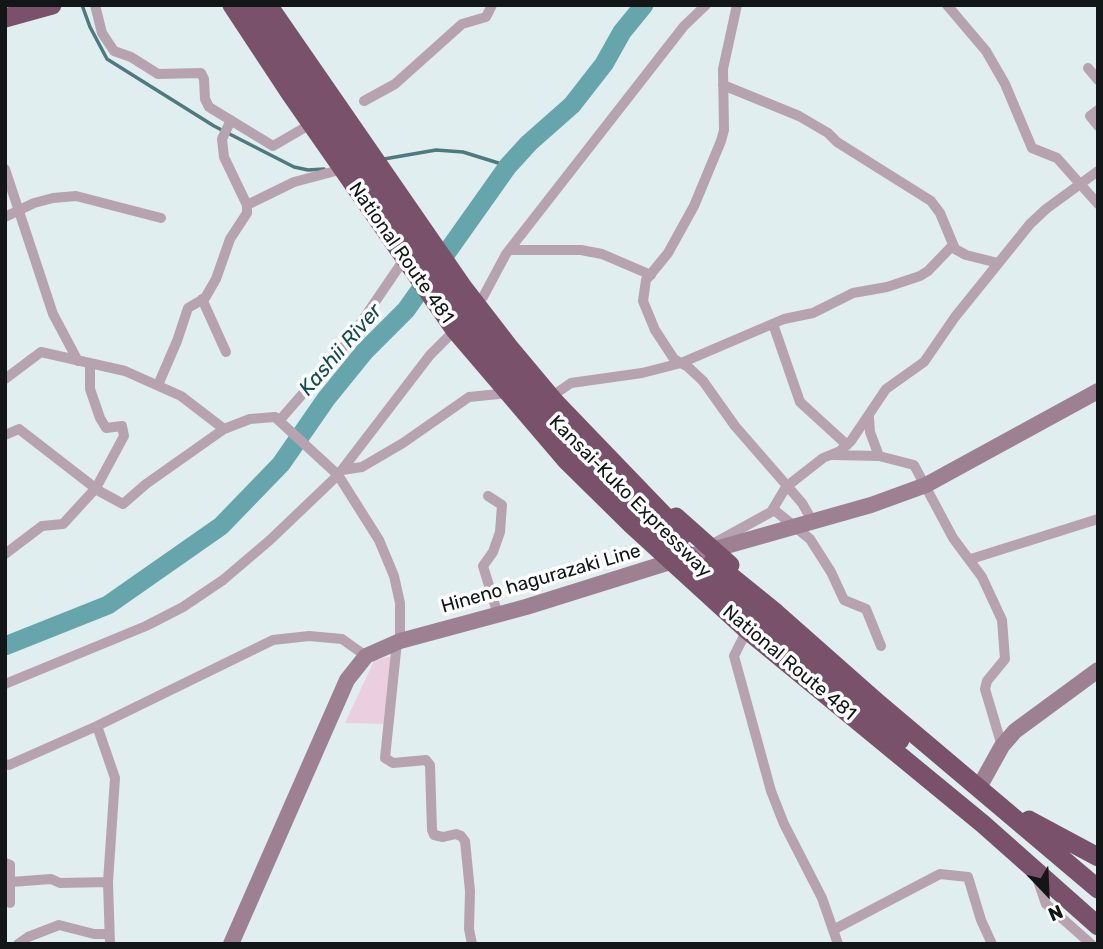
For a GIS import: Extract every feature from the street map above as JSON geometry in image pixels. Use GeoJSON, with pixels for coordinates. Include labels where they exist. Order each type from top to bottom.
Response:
{"type":"FeatureCollection","features":[{"type":"Feature","properties":{"kind":"highway"},"geometry":{"type":"LineString","coordinates":[[5,18],[52,5]]}},
{"type":"Feature","properties":{"kind":"highway","name":"National Route 481"},"geometry":{"type":"LineString","coordinates":[[232,5],[455,330],[567,461],[747,630],[983,824],[1098,926]]}},
{"type":"Feature","properties":{"kind":"highway","name":"Kansai-Kuko Expressway"},"geometry":{"type":"LineString","coordinates":[[249,5],[417,247],[542,411],[634,507],[715,581],[1098,909]]}},
{"type":"Feature","properties":{"kind":"highway","name":"Kansai-Kuko Expressway"},"geometry":{"type":"LineString","coordinates":[[268,5],[461,286],[555,402],[697,550],[776,613],[1098,889]]}},
{"type":"Feature","properties":{"kind":"highway","name":"National Route 481"},"geometry":{"type":"LineString","coordinates":[[283,5],[483,298],[558,392],[646,490],[769,600],[1098,879]]}},
{"type":"Feature","properties":{"kind":"highway"},"geometry":{"type":"LineString","coordinates":[[1028,820],[1098,857]]}},
{"type":"Feature","properties":{"kind":"main road","name":"Hineno hagurazaki Line"},"geometry":{"type":"LineString","coordinates":[[231,944],[347,680],[366,656],[399,641],[498,615],[711,548],[813,522],[926,485],[1098,391]]}},
{"type":"Feature","properties":{"kind":"main road"},"geometry":{"type":"LineString","coordinates":[[982,782],[1002,746],[1033,717],[1098,670]]}},
{"type":"Feature","properties":{"kind":"street"},"geometry":{"type":"LineString","coordinates":[[95,5],[102,33],[114,51],[131,57],[158,74],[201,73],[209,107],[273,146],[304,128]]}},
{"type":"Feature","properties":{"kind":"street"},"geometry":{"type":"LineString","coordinates":[[364,102],[395,84],[462,24],[486,17],[492,5]]}},
{"type":"Feature","properties":{"kind":"street"},"geometry":{"type":"LineString","coordinates":[[483,298],[509,250],[684,26],[706,5]]}},
{"type":"Feature","properties":{"kind":"street"},"geometry":{"type":"LineString","coordinates":[[737,5],[723,69],[724,130],[721,141],[694,206],[668,253],[646,280],[642,301],[674,359],[703,380],[735,426],[802,503],[813,522]]}},
{"type":"Feature","properties":{"kind":"street"},"geometry":{"type":"LineString","coordinates":[[947,5],[986,51],[1005,84],[1032,148],[1057,159],[1098,204]]}},
{"type":"Feature","properties":{"kind":"street"},"geometry":{"type":"LineString","coordinates":[[1088,68],[1098,80]]}},
{"type":"Feature","properties":{"kind":"street"},"geometry":{"type":"LineString","coordinates":[[723,85],[799,116],[923,196],[940,213],[954,249],[998,264]]}},
{"type":"Feature","properties":{"kind":"street"},"geometry":{"type":"LineString","coordinates":[[1098,110],[1090,116],[1098,126]]}},
{"type":"Feature","properties":{"kind":"street"},"geometry":{"type":"LineString","coordinates":[[158,385],[188,308],[202,299],[216,279],[230,239],[247,213],[247,205],[224,157],[222,139],[231,120]]}},
{"type":"Feature","properties":{"kind":"street"},"geometry":{"type":"LineString","coordinates":[[5,169],[53,314],[84,362],[100,418],[106,428],[122,426],[124,436],[96,488],[64,524],[42,526],[5,554]]}},
{"type":"Feature","properties":{"kind":"street"},"geometry":{"type":"LineString","coordinates":[[247,205],[294,182],[343,169]]}},
{"type":"Feature","properties":{"kind":"street"},"geometry":{"type":"LineString","coordinates":[[711,548],[773,509],[786,487],[847,445],[886,389],[924,362],[955,317],[1030,224],[1098,171]]}},
{"type":"Feature","properties":{"kind":"street"},"geometry":{"type":"LineString","coordinates":[[5,217],[34,203],[76,196],[161,218]]}},
{"type":"Feature","properties":{"kind":"street"},"geometry":{"type":"LineString","coordinates":[[558,392],[571,383],[642,373],[681,363],[773,324],[813,313],[853,293],[887,287],[920,276],[953,245]]}},
{"type":"Feature","properties":{"kind":"street"},"geometry":{"type":"LineString","coordinates":[[509,250],[581,250],[601,254],[651,275]]}},
{"type":"Feature","properties":{"kind":"street"},"geometry":{"type":"LineString","coordinates":[[279,421],[348,344],[405,258]]}},
{"type":"Feature","properties":{"kind":"street"},"geometry":{"type":"LineString","coordinates":[[202,299],[226,352]]}},
{"type":"Feature","properties":{"kind":"street"},"geometry":{"type":"LineString","coordinates":[[773,324],[800,402],[847,445]]}},
{"type":"Feature","properties":{"kind":"street"},"geometry":{"type":"LineString","coordinates":[[5,684],[97,648],[183,607],[223,580],[270,540],[340,472],[430,355],[455,330]]}},
{"type":"Feature","properties":{"kind":"street"},"geometry":{"type":"LineString","coordinates":[[5,379],[41,352],[125,371],[181,396],[224,429]]}},
{"type":"Feature","properties":{"kind":"street"},"geometry":{"type":"LineString","coordinates":[[340,472],[362,467],[403,443],[469,397],[509,393]]}},
{"type":"Feature","properties":{"kind":"street"},"geometry":{"type":"LineString","coordinates":[[5,435],[19,429],[96,488],[123,504],[224,429],[250,419],[275,417],[340,472],[379,540],[394,576],[400,603],[399,641],[385,758],[393,763],[426,760],[430,765],[434,835],[443,837],[456,834],[461,835],[465,841],[472,944]]}},
{"type":"Feature","properties":{"kind":"street"},"geometry":{"type":"LineString","coordinates":[[869,417],[870,432],[879,456]]}},
{"type":"Feature","properties":{"kind":"street"},"geometry":{"type":"LineString","coordinates":[[830,455],[879,456],[914,465],[953,538],[982,577],[1002,620],[1004,659],[986,681],[985,689],[1002,746]]}},
{"type":"Feature","properties":{"kind":"street"},"geometry":{"type":"LineString","coordinates":[[488,496],[502,505],[500,532],[494,552],[483,566],[498,615]]}},
{"type":"Feature","properties":{"kind":"street"},"geometry":{"type":"LineString","coordinates":[[773,509],[810,539],[831,572],[844,600],[866,609],[881,646]]}},
{"type":"Feature","properties":{"kind":"street"},"geometry":{"type":"LineString","coordinates":[[971,559],[1098,519]]}},
{"type":"Feature","properties":{"kind":"street"},"geometry":{"type":"LineString","coordinates":[[747,630],[734,656],[771,791],[784,824],[822,898],[838,944]]}},
{"type":"Feature","properties":{"kind":"street"},"geometry":{"type":"LineString","coordinates":[[5,764],[9,765],[97,726],[273,640],[309,636],[342,639],[366,656]]}},
{"type":"Feature","properties":{"kind":"street"},"geometry":{"type":"LineString","coordinates":[[18,944],[28,937],[59,925],[109,939],[108,882],[115,778],[97,726]]}},
{"type":"Feature","properties":{"kind":"street"},"geometry":{"type":"LineString","coordinates":[[5,863],[10,865],[10,903]]}},
{"type":"Feature","properties":{"kind":"street"},"geometry":{"type":"LineString","coordinates":[[1034,869],[1046,904],[1091,944]]}},
{"type":"Feature","properties":{"kind":"street"},"geometry":{"type":"LineString","coordinates":[[833,929],[940,874],[968,877],[981,920],[992,944]]}},
{"type":"Feature","properties":{"kind":"street"},"geometry":{"type":"LineString","coordinates":[[11,882],[51,878],[60,883],[108,882]]}},
{"type":"Feature","properties":{"kind":"shaded area"},"geometry":{"type":"Polygon","coordinates":[[[395,655],[385,724],[345,723],[374,661],[395,655]]]}},
{"type":"Feature","properties":{"kind":"waterway"},"geometry":{"type":"LineString","coordinates":[[82,5],[107,59],[214,126],[294,167],[324,169]]}},
{"type":"Feature","properties":{"kind":"waterway","name":"Kashii River"},"geometry":{"type":"LineString","coordinates":[[5,646],[108,605],[221,526],[281,464],[326,399],[365,351],[406,310],[508,166],[529,143],[572,105],[644,5]]}},
{"type":"Feature","properties":{"kind":"waterway"},"geometry":{"type":"LineString","coordinates":[[384,159],[436,150],[463,152],[508,166]]}}]}
